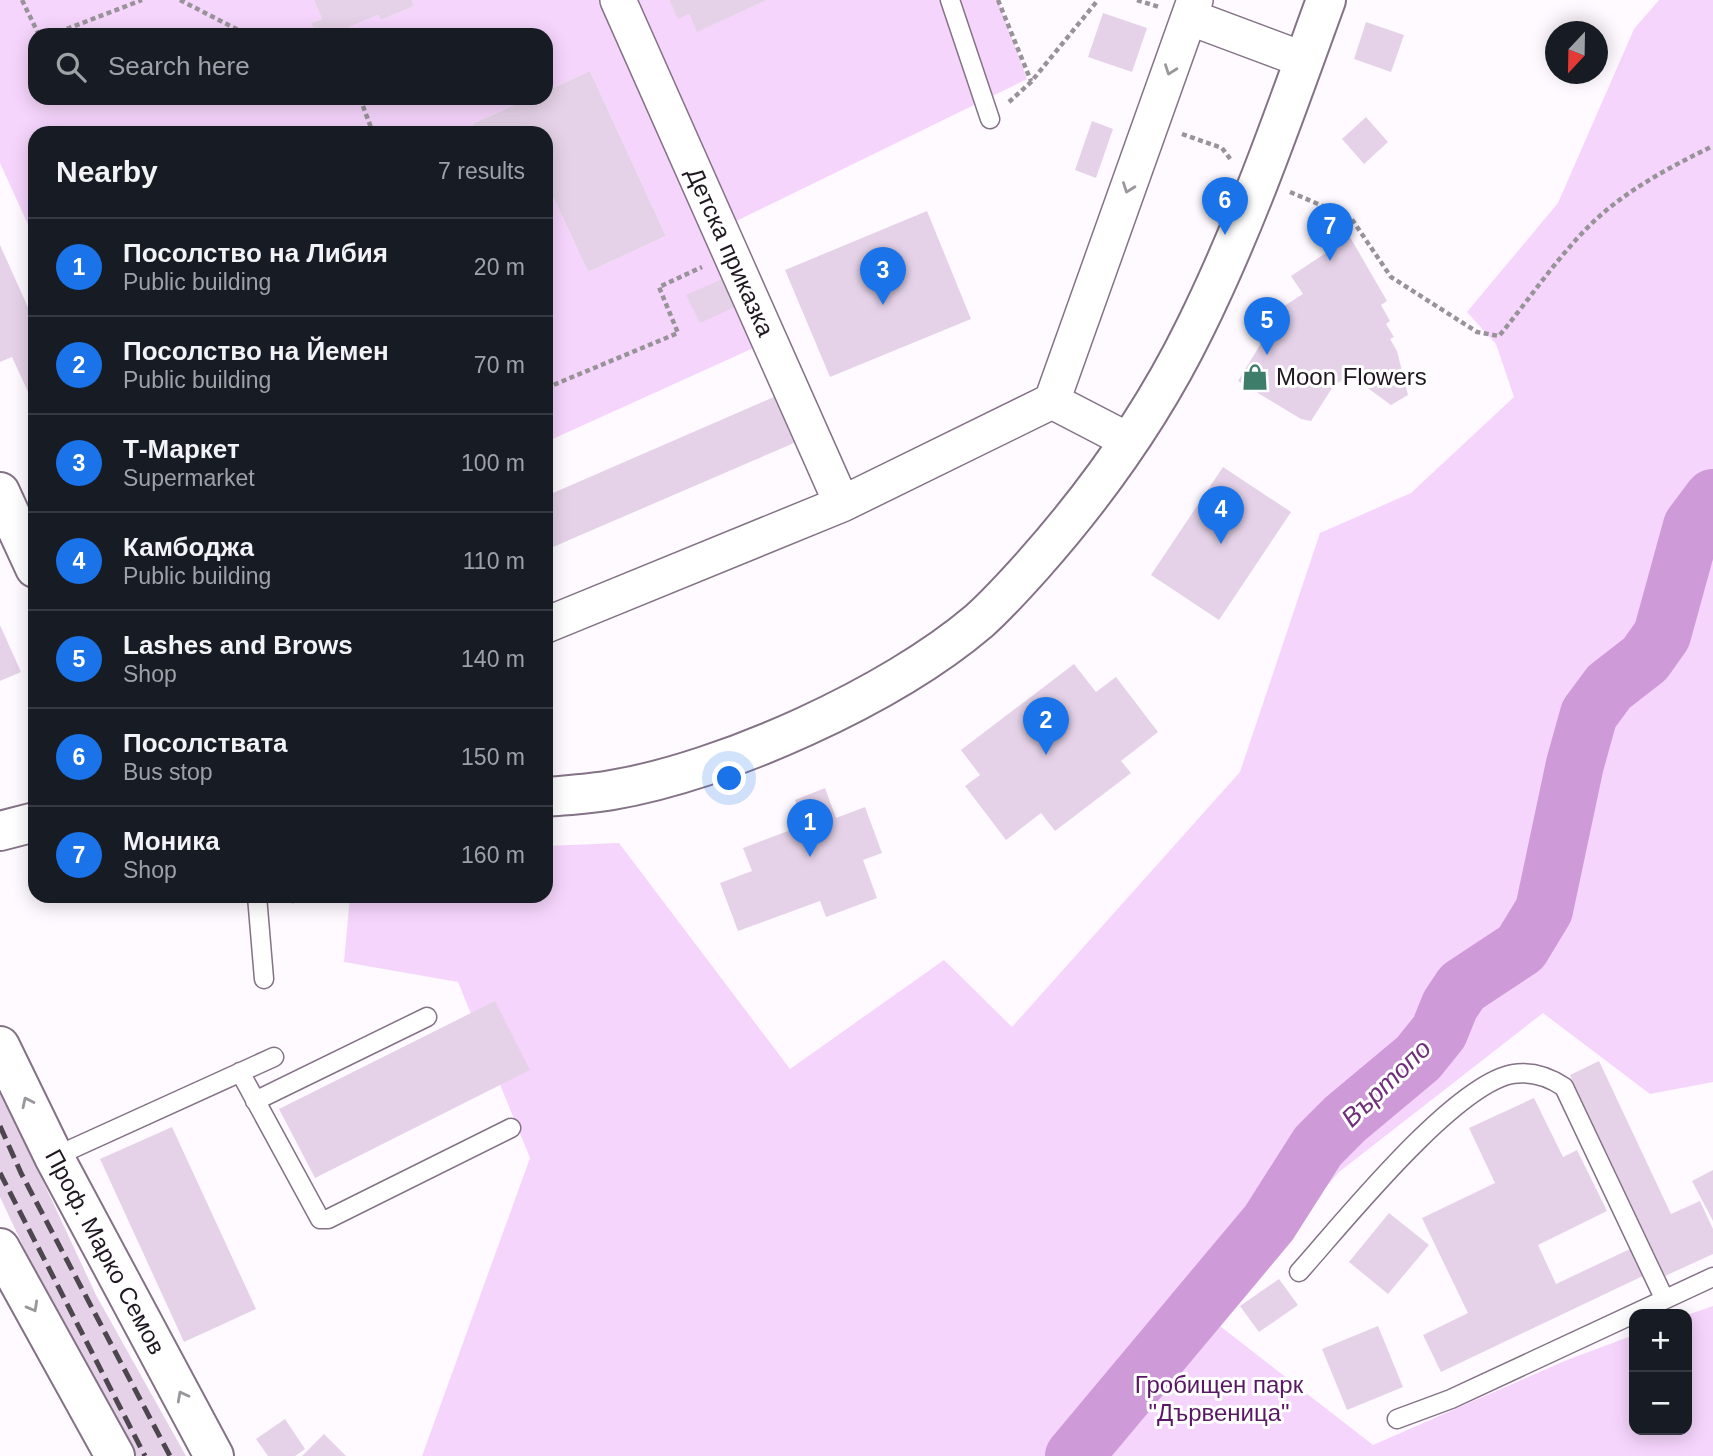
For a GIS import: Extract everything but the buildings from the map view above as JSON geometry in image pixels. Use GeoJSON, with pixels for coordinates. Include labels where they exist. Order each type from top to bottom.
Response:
{"type":"FeatureCollection","features":[{"type":"Feature","properties":{"kind":"street","name":"Детска приказка"},"geometry":{"type":"LineString","coordinates":[[618,0],[842,504]]}},
{"type":"Feature","properties":{"kind":"street"},"geometry":{"type":"LineString","coordinates":[[553,796],[612,790],[730,756],[815,721],[876,690],[979,621],[1081,512],[1129,441],[1194,331],[1230,251],[1326,0]]}},
{"type":"Feature","properties":{"kind":"street"},"geometry":{"type":"LineString","coordinates":[[553,622],[842,504],[1052,401],[1192,8],[1304,60]]}},
{"type":"Feature","properties":{"kind":"street"},"geometry":{"type":"LineString","coordinates":[[1052,401],[1129,441]]}},
{"type":"Feature","properties":{"kind":"street"},"geometry":{"type":"LineString","coordinates":[[0,492],[28,553]]}},
{"type":"Feature","properties":{"kind":"street"},"geometry":{"type":"LineString","coordinates":[[0,831],[28,824]]}},
{"type":"Feature","properties":{"kind":"street","name":"Проф. Марко Семов"},"geometry":{"type":"LineString","coordinates":[[0,1046],[54,1157],[214,1456]]}},
{"type":"Feature","properties":{"kind":"street"},"geometry":{"type":"LineString","coordinates":[[0,1248],[115,1456]]}},
{"type":"Feature","properties":{"kind":"lane"},"geometry":{"type":"LineString","coordinates":[[950,0],[990,120]]}},
{"type":"Feature","properties":{"kind":"lane"},"geometry":{"type":"LineString","coordinates":[[258,903],[264,979]]}},
{"type":"Feature","properties":{"kind":"lane"},"geometry":{"type":"LineString","coordinates":[[255,1101],[427,1017]]}},
{"type":"Feature","properties":{"kind":"lane"},"geometry":{"type":"LineString","coordinates":[[54,1157],[274,1057]]}},
{"type":"Feature","properties":{"kind":"lane"},"geometry":{"type":"LineString","coordinates":[[240,1072],[320,1219],[328,1219],[512,1128]]}},
{"type":"Feature","properties":{"kind":"lane"},"geometry":{"type":"LineString","coordinates":[[1299,1272],[1429,1130],[1457,1106],[1486,1085],[1513,1074],[1536,1074],[1550,1077],[1564,1087],[1664,1298]]}},
{"type":"Feature","properties":{"kind":"lane"},"geometry":{"type":"LineString","coordinates":[[1397,1419],[1451,1399],[1713,1277]]}},
{"type":"Feature","properties":{"kind":"path"},"geometry":{"type":"LineString","coordinates":[[22,0],[36,28]]}},
{"type":"Feature","properties":{"kind":"path"},"geometry":{"type":"LineString","coordinates":[[69,28],[142,0]]}},
{"type":"Feature","properties":{"kind":"path"},"geometry":{"type":"LineString","coordinates":[[180,0],[234,28]]}},
{"type":"Feature","properties":{"kind":"path"},"geometry":{"type":"LineString","coordinates":[[999,0],[1031,82]]}},
{"type":"Feature","properties":{"kind":"path"},"geometry":{"type":"LineString","coordinates":[[990,120],[1031,82],[1098,0]]}},
{"type":"Feature","properties":{"kind":"path"},"geometry":{"type":"LineString","coordinates":[[363,105],[370,126]]}},
{"type":"Feature","properties":{"kind":"path"},"geometry":{"type":"LineString","coordinates":[[1151,124],[1222,148],[1238,169]]}},
{"type":"Feature","properties":{"kind":"path"},"geometry":{"type":"LineString","coordinates":[[1292,193],[1351,218],[1391,277],[1477,332],[1499,336],[1570,247],[1603,212],[1662,170],[1713,146]]}},
{"type":"Feature","properties":{"kind":"path"},"geometry":{"type":"LineString","coordinates":[[553,385],[678,333],[659,287],[705,266]]}},
{"type":"Feature","properties":{"kind":"green space"},"geometry":{"type":"Polygon","coordinates":[[[0,0],[314,0],[322,19],[311,23],[313,28],[28,28],[28,105],[514,105],[472,124],[473,126],[28,126],[28,225],[0,163],[0,0]]]}},
{"type":"Feature","properties":{"kind":"green space"},"geometry":{"type":"Polygon","coordinates":[[[412,0],[669,0],[678,18],[689,14],[697,31],[767,0],[998,0],[1027,79],[720,229],[769,341],[553,439],[553,196],[588,272],[666,236],[590,71],[553,88],[553,28],[349,27],[378,15],[381,20],[414,6],[412,0]]]}},
{"type":"Feature","properties":{"kind":"green space","name":"Гробищен парк \"Дървеница\""},"geometry":{"type":"Polygon","coordinates":[[[1659,0],[1713,0],[1713,1082],[1650,1094],[1543,1013],[1339,1172],[1211,1319],[1373,1445],[1567,1360],[1629,1337],[1629,1435],[1692,1435],[1692,1313],[1713,1306],[1713,1456],[422,1456],[530,1158],[458,982],[344,962],[349,903],[553,903],[553,846],[619,843],[790,1069],[944,960],[1012,1027],[1240,772],[1320,533],[1411,493],[1514,397],[1496,344],[1467,312],[1558,203],[1634,29],[1659,0]]]}},
{"type":"Feature","properties":{"kind":"waterway","name":"Въртопо"},"geometry":{"type":"LineString","coordinates":[[1074,1456],[1269,1223],[1318,1146],[1345,1119],[1418,1058],[1439,1032],[1450,1005],[1462,987],[1521,948],[1544,910],[1575,764],[1589,714],[1609,687],[1645,659],[1662,635],[1692,526],[1713,498]]}},
{"type":"Feature","properties":{"kind":"railway"},"geometry":{"type":"LineString","coordinates":[[0,1126],[21,1173],[170,1456]]}},
{"type":"Feature","properties":{"kind":"railway"},"geometry":{"type":"LineString","coordinates":[[0,1173],[145,1456]]}},
{"type":"Feature","properties":{"kind":"place","name":"Посолствата"},"geometry":{"type":"Point","coordinates":[1225,235]}},
{"type":"Feature","properties":{"kind":"place","name":"Моника"},"geometry":{"type":"Point","coordinates":[1330,261]}},
{"type":"Feature","properties":{"kind":"place","name":"Т-Маркет"},"geometry":{"type":"Point","coordinates":[883,305]}},
{"type":"Feature","properties":{"kind":"place","name":"Lashes and Brows"},"geometry":{"type":"Point","coordinates":[1267,355]}},
{"type":"Feature","properties":{"kind":"place","name":"Moon Flowers"},"geometry":{"type":"Point","coordinates":[1255,377]}},
{"type":"Feature","properties":{"kind":"place","name":"Камбоджа"},"geometry":{"type":"Point","coordinates":[1221,544]}},
{"type":"Feature","properties":{"kind":"place","name":"Посолство на Йемен"},"geometry":{"type":"Point","coordinates":[1046,755]}},
{"type":"Feature","properties":{"kind":"place","name":"Посолство на Либия"},"geometry":{"type":"Point","coordinates":[810,857]}}]}
